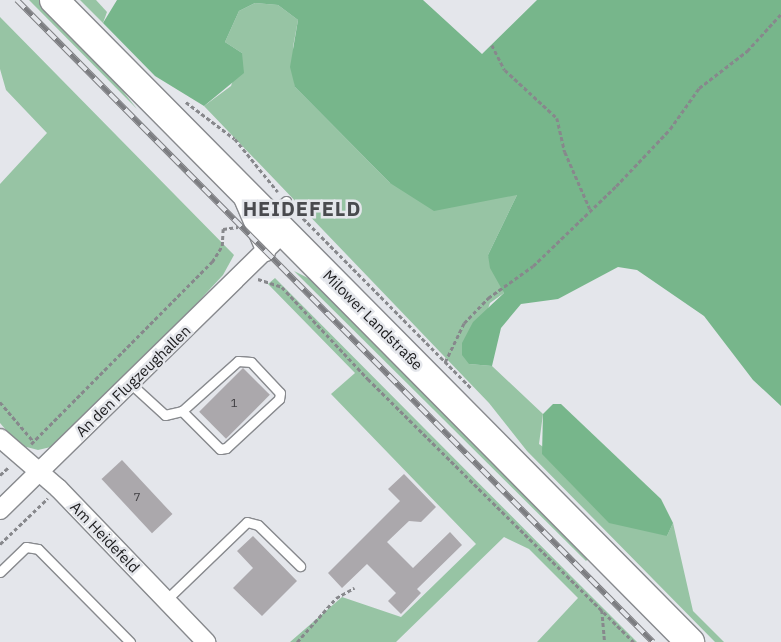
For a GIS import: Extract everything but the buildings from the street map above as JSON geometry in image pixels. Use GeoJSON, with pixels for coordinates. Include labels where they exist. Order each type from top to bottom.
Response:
{"type":"FeatureCollection","features":[{"type":"Feature","properties":{"kind":"main road","name":"Milower Landstraße"},"geometry":{"type":"LineString","coordinates":[[54,0],[430,377],[690,642]]}},
{"type":"Feature","properties":{"kind":"street","name":"An den Flugzeughallen"},"geometry":{"type":"LineString","coordinates":[[0,510],[266,252],[273,219]]}},
{"type":"Feature","properties":{"kind":"street"},"geometry":{"type":"LineString","coordinates":[[266,252],[273,219]]}},
{"type":"Feature","properties":{"kind":"street","name":"Am Heidefeld"},"geometry":{"type":"LineString","coordinates":[[0,438],[18,458],[40,472],[58,488],[206,642]]}},
{"type":"Feature","properties":{"kind":"lane"},"geometry":{"type":"LineString","coordinates":[[131,384],[165,415],[182,411],[238,360],[251,362],[280,393],[279,399],[226,448],[220,448],[182,411]]}},
{"type":"Feature","properties":{"kind":"lane"},"geometry":{"type":"LineString","coordinates":[[166,600],[247,522],[258,525],[300,566]]}},
{"type":"Feature","properties":{"kind":"lane"},"geometry":{"type":"LineString","coordinates":[[0,572],[26,547],[38,549],[130,642]]}},
{"type":"Feature","properties":{"kind":"path"},"geometry":{"type":"LineString","coordinates":[[430,377],[445,363],[464,323],[488,298],[533,266],[670,129],[699,88],[747,51],[781,14]]}},
{"type":"Feature","properties":{"kind":"path"},"geometry":{"type":"LineString","coordinates":[[492,45],[505,70],[557,118],[565,152],[590,209]]}},
{"type":"Feature","properties":{"kind":"path"},"geometry":{"type":"LineString","coordinates":[[0,475],[212,262],[222,246],[223,230],[273,219]]}},
{"type":"Feature","properties":{"kind":"path"},"geometry":{"type":"LineString","coordinates":[[244,275],[282,287],[368,379],[602,608],[634,642]]}},
{"type":"Feature","properties":{"kind":"path"},"geometry":{"type":"LineString","coordinates":[[0,402],[34,442]]}},
{"type":"Feature","properties":{"kind":"path"},"geometry":{"type":"LineString","coordinates":[[0,544],[58,488]]}},
{"type":"Feature","properties":{"kind":"path"},"geometry":{"type":"LineString","coordinates":[[298,642],[336,598],[354,588]]}},
{"type":"Feature","properties":{"kind":"path"},"geometry":{"type":"LineString","coordinates":[[602,608],[605,642]]}},
{"type":"Feature","properties":{"kind":"green space"},"geometry":{"type":"Polygon","coordinates":[[[29,0],[39,0],[100,62],[137,109],[29,0]]]}},
{"type":"Feature","properties":{"kind":"green space"},"geometry":{"type":"Polygon","coordinates":[[[80,0],[96,0],[107,12],[103,23],[80,0]]]}},
{"type":"Feature","properties":{"kind":"green space"},"geometry":{"type":"Polygon","coordinates":[[[117,0],[423,0],[482,54],[537,0],[781,0],[781,406],[753,380],[704,316],[637,270],[618,267],[558,299],[521,304],[501,328],[492,366],[469,364],[462,355],[462,343],[473,322],[504,293],[490,268],[488,255],[517,195],[434,211],[390,183],[295,87],[290,67],[298,20],[278,5],[255,3],[239,11],[225,42],[242,53],[244,73],[204,106],[155,76],[103,23],[117,0]]]}},
{"type":"Feature","properties":{"kind":"green space"},"geometry":{"type":"Polygon","coordinates":[[[255,3],[278,5],[298,20],[293,47],[295,87],[390,183],[517,195],[488,255],[504,293],[490,303],[469,364],[492,366],[543,414],[539,444],[667,536],[673,523],[693,611],[724,642],[715,642],[527,451],[489,403],[204,106],[231,86],[242,53],[225,42],[239,11],[255,3]]]}},
{"type":"Feature","properties":{"kind":"green space"},"geometry":{"type":"Polygon","coordinates":[[[0,17],[234,255],[223,275],[172,330],[55,446],[38,450],[19,445],[0,423],[0,184],[47,133],[6,90],[0,69],[0,17]]]}},
{"type":"Feature","properties":{"kind":"green space"},"geometry":{"type":"Polygon","coordinates":[[[294,271],[316,282],[592,555],[586,561],[294,271]]]}},
{"type":"Feature","properties":{"kind":"green space"},"geometry":{"type":"Polygon","coordinates":[[[275,278],[637,642],[537,642],[578,598],[529,549],[504,537],[396,642],[290,642],[342,597],[401,617],[476,544],[331,394],[355,373],[268,284],[275,278]]]}},
{"type":"Feature","properties":{"kind":"green space"},"geometry":{"type":"Polygon","coordinates":[[[553,404],[561,404],[661,499],[673,523],[667,536],[609,523],[542,454],[543,414],[553,404]]]}},
{"type":"Feature","properties":{"kind":"railway"},"geometry":{"type":"LineString","coordinates":[[17,0],[653,642]]}},
{"type":"Feature","properties":{"kind":"district","name":"HEIDEFELD"},"geometry":{"type":"Point","coordinates":[302,208]}}]}
